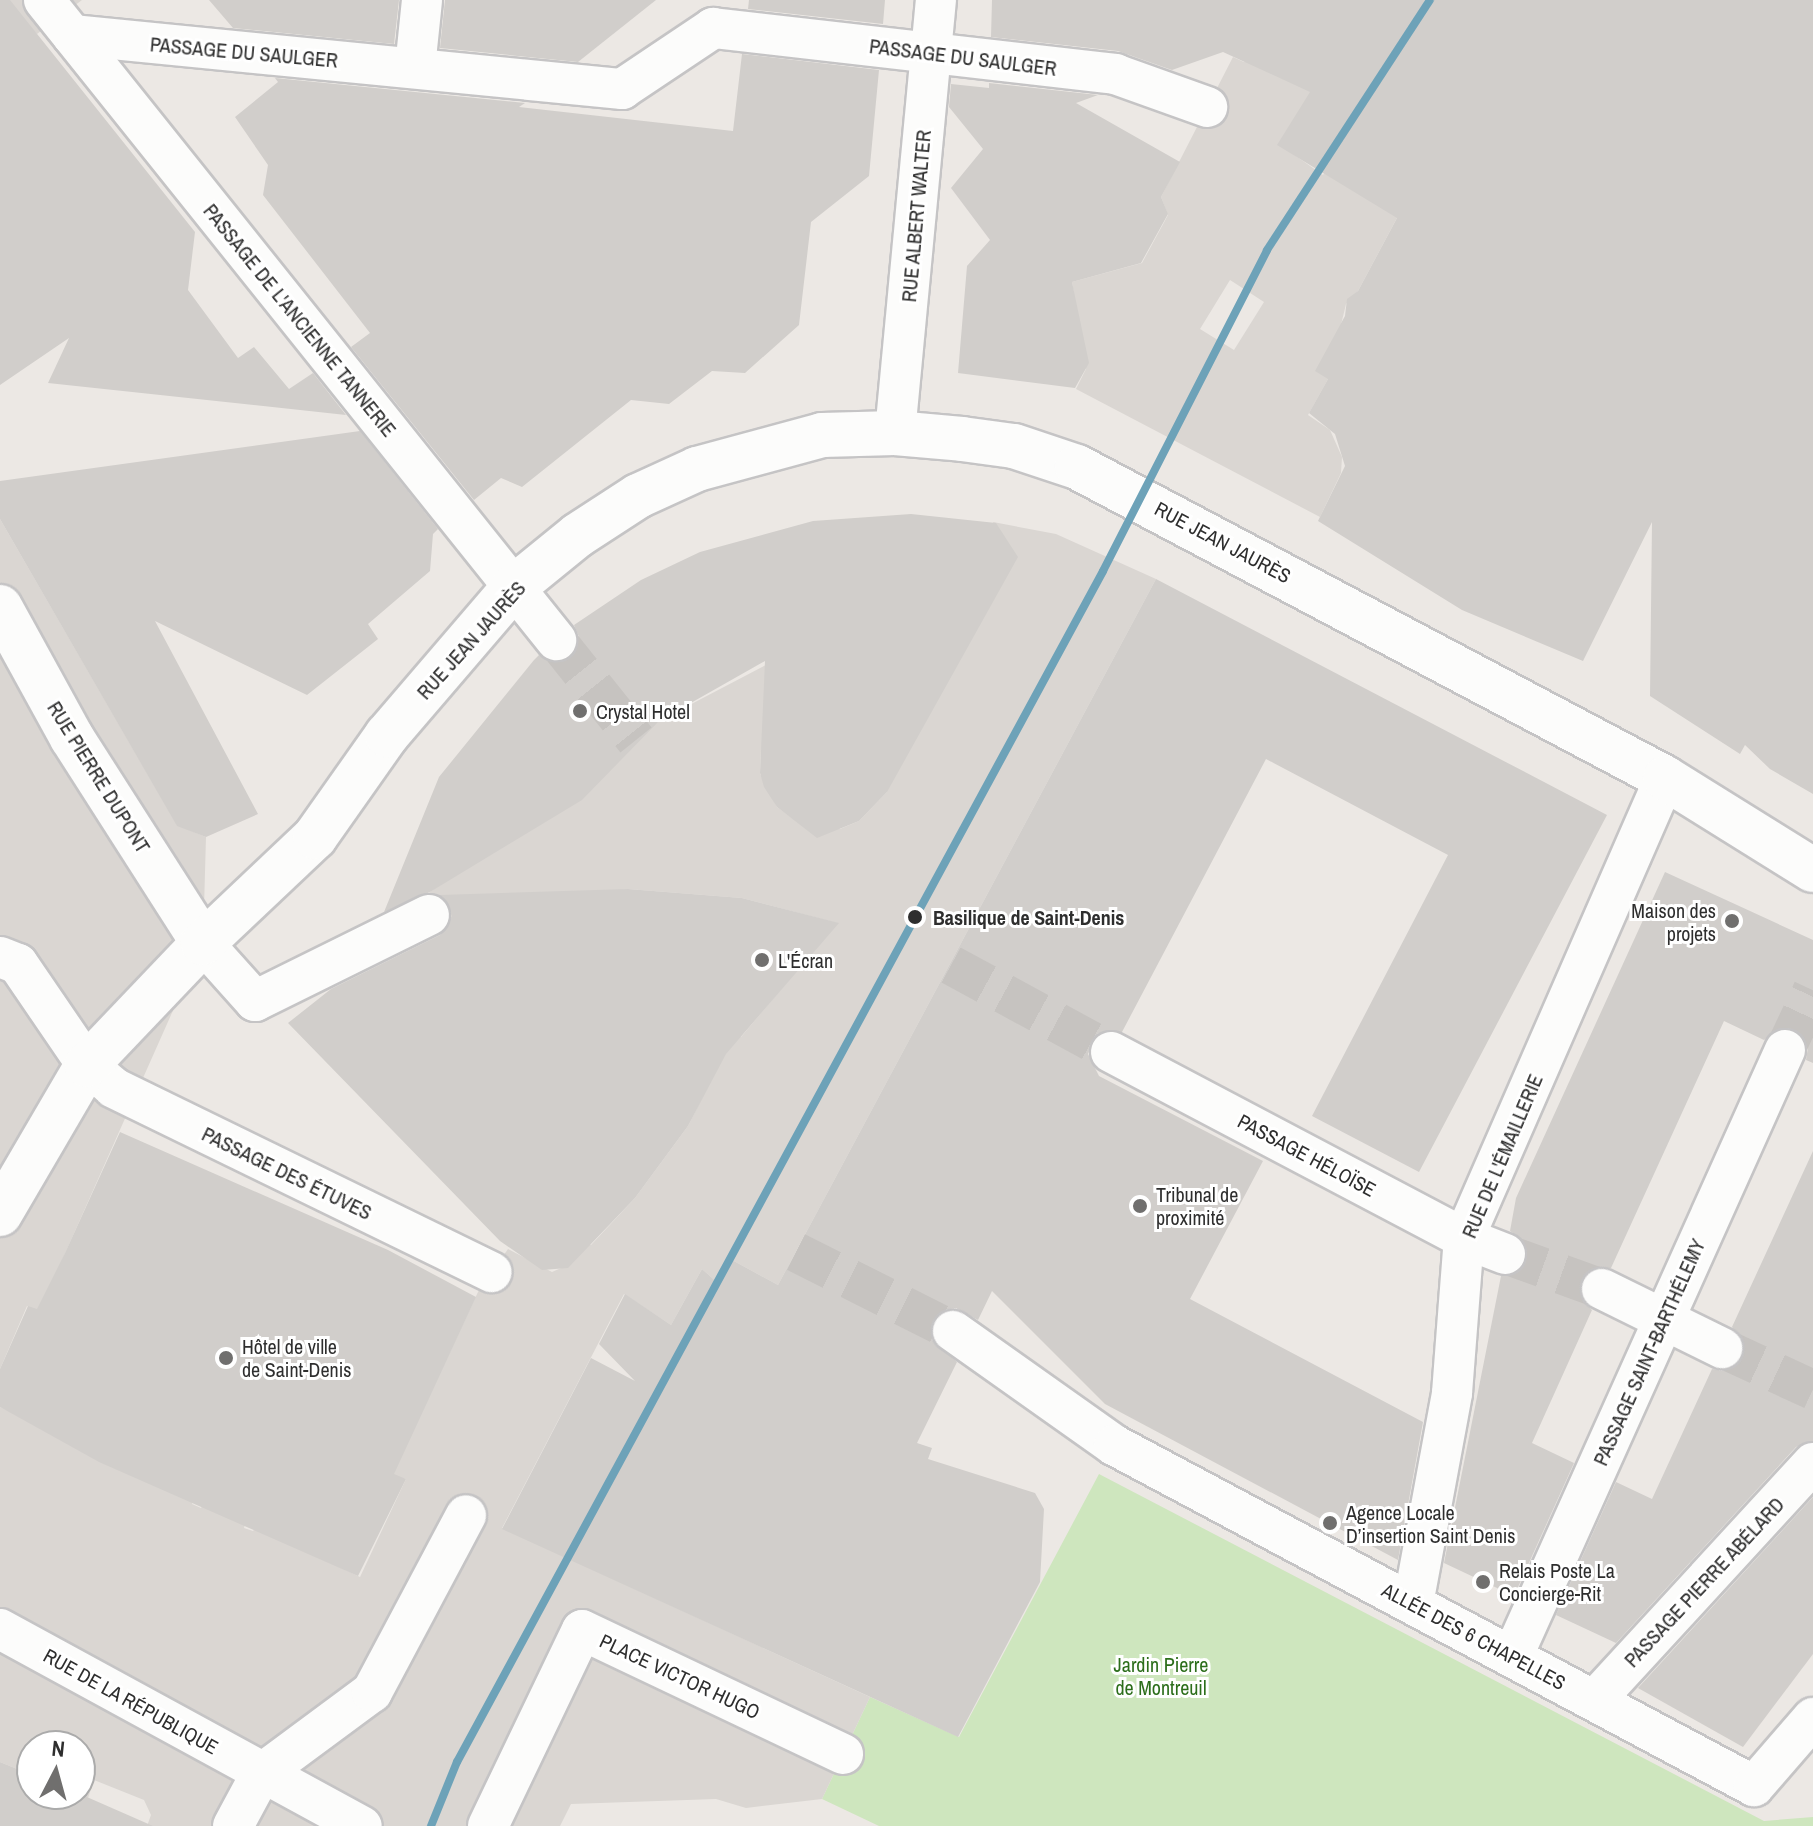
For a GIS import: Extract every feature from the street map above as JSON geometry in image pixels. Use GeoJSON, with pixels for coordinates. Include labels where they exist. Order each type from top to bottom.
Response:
{"type":"FeatureCollection","features":[{"type":"Feature","properties":{"kind":"street","name":"PASSAGE DE L'ANCIENNE TANNERIE"},"geometry":{"type":"LineString","coordinates":[[44,0],[556,640]]}},
{"type":"Feature","properties":{"kind":"street"},"geometry":{"type":"LineString","coordinates":[[415,68],[422,0]]}},
{"type":"Feature","properties":{"kind":"street","name":"RUE ALBERT WALTER"},"geometry":{"type":"LineString","coordinates":[[895,433],[936,0]]}},
{"type":"Feature","properties":{"kind":"street","name":"PASSAGE DU SAULGER"},"geometry":{"type":"LineString","coordinates":[[72,35],[622,89],[715,14],[931,54],[1115,74],[1207,107]]}},
{"type":"Feature","properties":{"kind":"street"},"geometry":{"type":"LineString","coordinates":[[700,71],[715,14]]}},
{"type":"Feature","properties":{"kind":"street","name":"RUE JEAN JAURÈS"},"geometry":{"type":"LineString","coordinates":[[0,1214],[87,1065],[203,943],[315,837],[387,735],[514,587],[626,503],[697,469],[822,435],[895,433],[1014,446],[1077,467],[1665,778],[1813,870]]}},
{"type":"Feature","properties":{"kind":"street","name":"RUE PIERRE DUPONT"},"geometry":{"type":"LineString","coordinates":[[0,607],[72,738],[203,943]]}},
{"type":"Feature","properties":{"kind":"street","name":"RUE DE L'ÉMAILLERIE"},"geometry":{"type":"LineString","coordinates":[[1413,1604],[1452,1393],[1464,1238],[1665,778]]}},
{"type":"Feature","properties":{"kind":"street"},"geometry":{"type":"LineString","coordinates":[[203,943],[255,1001],[429,915]]}},
{"type":"Feature","properties":{"kind":"street","name":"PASSAGE DES ÉTUVES"},"geometry":{"type":"LineString","coordinates":[[0,957],[18,964],[87,1065],[114,1088],[492,1272]]}},
{"type":"Feature","properties":{"kind":"street","name":"PASSAGE SAINT-BARTHÉLEMY"},"geometry":{"type":"LineString","coordinates":[[1514,1653],[1785,1050]]}},
{"type":"Feature","properties":{"kind":"street","name":"PASSAGE HÉLOÏSE"},"geometry":{"type":"LineString","coordinates":[[1111,1052],[1464,1238],[1505,1254]]}},
{"type":"Feature","properties":{"kind":"street"},"geometry":{"type":"LineString","coordinates":[[1602,1289],[1722,1348]]}},
{"type":"Feature","properties":{"kind":"street","name":"ALLÉE DES 6 CHAPELLES"},"geometry":{"type":"LineString","coordinates":[[953,1331],[1114,1445],[1413,1604],[1514,1653],[1754,1786],[1813,1718]]}},
{"type":"Feature","properties":{"kind":"street","name":"PASSAGE PIERRE ABÉLARD"},"geometry":{"type":"LineString","coordinates":[[1595,1700],[1813,1463]]}},
{"type":"Feature","properties":{"kind":"street"},"geometry":{"type":"LineString","coordinates":[[233,1826],[261,1774],[372,1692],[466,1515]]}},
{"type":"Feature","properties":{"kind":"street","name":"RUE DE LA RÉPUBLIQUE"},"geometry":{"type":"LineString","coordinates":[[0,1629],[261,1774]]}},
{"type":"Feature","properties":{"kind":"street","name":"PLACE VICTOR HUGO"},"geometry":{"type":"LineString","coordinates":[[488,1826],[582,1630],[843,1754]]}},
{"type":"Feature","properties":{"kind":"street"},"geometry":{"type":"LineString","coordinates":[[261,1774],[362,1826]]}},
{"type":"Feature","properties":{"kind":"green space","name":"Jardin Pierre de Montreuil"},"geometry":{"type":"Polygon","coordinates":[[[1099,1474],[1764,1821],[1813,1817],[1813,1826],[879,1826],[822,1799],[870,1697],[959,1737],[1099,1474]]]}},
{"type":"Feature","properties":{"kind":"shaded area"},"geometry":{"type":"Polygon","coordinates":[[[0,0],[82,0],[37,34],[0,0]]]}},
{"type":"Feature","properties":{"kind":"shaded area"},"geometry":{"type":"Polygon","coordinates":[[[1390,0],[1293,154],[1323,175],[1435,0],[1513,0],[1358,291],[1346,304],[1328,379],[1308,415],[1330,430],[1342,457],[1341,473],[1320,517],[1076,389],[1086,369],[1072,282],[1142,263],[1168,215],[1161,197],[1233,57],[1244,62],[1390,0]],[[1230,280],[1200,329],[1234,350],[1264,302],[1230,280]]]}},
{"type":"Feature","properties":{"kind":"shaded area"},"geometry":{"type":"Polygon","coordinates":[[[0,519],[177,825],[206,837],[203,943],[39,1312],[27,1306],[0,1369],[0,519]]]}},
{"type":"Feature","properties":{"kind":"shaded area"},"geometry":{"type":"Polygon","coordinates":[[[993,522],[1056,534],[1156,579],[778,1285],[732,1260],[719,1284],[702,1269],[671,1325],[624,1294],[502,1528],[870,1697],[822,1799],[746,1808],[716,1799],[571,1804],[560,1826],[147,1826],[151,1815],[144,1800],[96,1781],[96,1730],[16,1730],[16,1768],[0,1762],[0,1407],[194,1498],[192,1504],[201,1508],[204,1503],[246,1521],[244,1528],[253,1531],[256,1527],[360,1577],[406,1479],[392,1476],[478,1292],[508,1249],[552,1272],[568,1265],[567,1235],[591,1245],[635,1198],[688,1126],[734,1035],[741,1037],[837,923],[742,898],[628,889],[497,910],[432,931],[422,898],[659,721],[1002,541],[993,522]],[[785,736],[761,749],[760,774],[777,807],[792,818],[840,829],[859,821],[887,792],[785,736]]]}},
{"type":"Feature","properties":{"kind":"building"},"geometry":{"type":"Polygon","coordinates":[[[0,0],[10,0],[195,232],[188,290],[238,358],[254,347],[289,389],[313,373],[346,415],[48,383],[69,338],[0,385],[0,0]]]}},
{"type":"Feature","properties":{"kind":"building"},"geometry":{"type":"Polygon","coordinates":[[[209,0],[399,0],[394,44],[233,28],[209,0]]]}},
{"type":"Feature","properties":{"kind":"building"},"geometry":{"type":"Polygon","coordinates":[[[445,0],[656,0],[578,62],[440,48],[445,0]]]}},
{"type":"Feature","properties":{"kind":"building"},"geometry":{"type":"Polygon","coordinates":[[[749,0],[885,0],[883,24],[748,9],[749,0]]]}},
{"type":"Feature","properties":{"kind":"building"},"geometry":{"type":"Polygon","coordinates":[[[992,0],[1813,0],[1813,794],[1770,769],[1745,745],[1740,754],[1650,696],[1652,522],[1583,661],[1462,610],[1318,521],[1345,466],[1335,434],[1309,413],[1328,379],[1315,371],[1345,316],[1347,299],[1358,291],[1397,218],[1277,145],[1310,92],[1223,52],[1172,70],[1118,51],[991,37],[992,0]]]}},
{"type":"Feature","properties":{"kind":"building"},"geometry":{"type":"Polygon","coordinates":[[[742,54],[879,70],[869,176],[811,222],[799,325],[745,373],[712,371],[669,404],[631,400],[522,487],[501,478],[474,500],[351,347],[370,333],[263,195],[268,165],[235,117],[278,82],[275,78],[525,103],[519,107],[733,131],[742,54]]]}},
{"type":"Feature","properties":{"kind":"building"},"geometry":{"type":"Polygon","coordinates":[[[989,83],[1098,95],[1076,103],[1180,162],[1161,197],[1168,214],[1141,263],[1072,282],[1089,363],[1075,388],[958,373],[967,266],[990,240],[951,188],[983,149],[949,107],[951,84],[989,88],[989,83]]]}},
{"type":"Feature","properties":{"kind":"building"},"geometry":{"type":"Polygon","coordinates":[[[360,431],[438,529],[433,534],[430,571],[368,624],[378,639],[307,695],[155,621],[258,814],[206,837],[177,826],[0,519],[0,481],[360,431]]]}},
{"type":"Feature","properties":{"kind":"building","name":"Crystal Hotel"},"geometry":{"type":"Polygon","coordinates":[[[911,514],[996,523],[1018,557],[887,792],[859,821],[817,838],[777,807],[764,787],[760,773],[765,661],[659,721],[582,800],[430,892],[384,912],[439,777],[539,655],[559,663],[571,657],[579,637],[574,625],[641,580],[700,552],[813,521],[911,514]]]}},
{"type":"Feature","properties":{"kind":"building"},"geometry":{"type":"Polygon","coordinates":[[[1156,579],[1607,815],[1419,1172],[1312,1116],[1448,855],[1266,759],[1122,1032],[1098,1033],[1088,1054],[1099,1076],[1263,1161],[1190,1299],[1423,1422],[1398,1560],[1105,1404],[992,1291],[978,1320],[956,1308],[944,1310],[934,1318],[932,1340],[957,1362],[917,1443],[932,1448],[928,1459],[1035,1493],[1044,1509],[1040,1582],[958,1737],[502,1529],[591,1358],[635,1381],[599,1344],[625,1294],[671,1325],[702,1269],[719,1284],[732,1260],[778,1285],[1156,579]]]}},
{"type":"Feature","properties":{"kind":"building"},"geometry":{"type":"Polygon","coordinates":[[[1665,872],[1813,940],[1813,1063],[1806,1060],[1808,1047],[1795,1029],[1782,1027],[1764,1040],[1724,1021],[1611,1268],[1590,1270],[1581,1280],[1583,1301],[1592,1310],[1532,1443],[1574,1463],[1514,1596],[1444,1563],[1501,1276],[1519,1272],[1527,1262],[1523,1240],[1510,1231],[1516,1198],[1665,872]]]}},
{"type":"Feature","properties":{"kind":"building"},"geometry":{"type":"Polygon","coordinates":[[[628,889],[742,898],[839,923],[726,1054],[688,1126],[635,1198],[568,1268],[542,1270],[500,1241],[288,1023],[331,989],[440,935],[452,916],[440,895],[628,889]]]}},
{"type":"Feature","properties":{"kind":"building","name":"Hôtel de ville de Saint-Denis"},"geometry":{"type":"Polygon","coordinates":[[[120,1132],[388,1250],[476,1297],[394,1474],[406,1479],[358,1576],[99,1462],[0,1407],[0,1369],[28,1306],[37,1309],[120,1132]]]}},
{"type":"Feature","properties":{"kind":"building"},"geometry":{"type":"Polygon","coordinates":[[[1813,1151],[1813,1441],[1796,1447],[1616,1643],[1556,1615],[1616,1482],[1652,1499],[1712,1369],[1724,1371],[1742,1359],[1745,1346],[1732,1327],[1813,1151]]]}},
{"type":"Feature","properties":{"kind":"building"},"geometry":{"type":"Polygon","coordinates":[[[1813,1497],[1813,1654],[1743,1747],[1638,1688],[1813,1497]]]}},
{"type":"Feature","properties":{"kind":"building"},"geometry":{"type":"Polygon","coordinates":[[[0,1762],[16,1768],[16,1810],[96,1810],[96,1801],[153,1826],[0,1826],[0,1762]]]}},
{"type":"Feature","properties":{"kind":"tunnel"},"geometry":{"type":"LineString","coordinates":[[556,640],[636,740]]}},
{"type":"Feature","properties":{"kind":"tunnel"},"geometry":{"type":"LineString","coordinates":[[951,965],[1111,1052]]}},
{"type":"Feature","properties":{"kind":"tunnel"},"geometry":{"type":"LineString","coordinates":[[1785,1050],[1813,990]]}},
{"type":"Feature","properties":{"kind":"tunnel"},"geometry":{"type":"LineString","coordinates":[[796,1252],[953,1331]]}},
{"type":"Feature","properties":{"kind":"tunnel"},"geometry":{"type":"LineString","coordinates":[[1505,1254],[1602,1289]]}},
{"type":"Feature","properties":{"kind":"tunnel"},"geometry":{"type":"LineString","coordinates":[[1722,1348],[1813,1390]]}},
{"type":"Feature","properties":{"kind":"transit line"},"geometry":{"type":"LineString","coordinates":[[431,1826],[457,1762],[1103,571],[1267,250],[1430,0]]}},
{"type":"Feature","properties":{"kind":"place","name":"Crystal Hotel"},"geometry":{"type":"Point","coordinates":[580,711]}},
{"type":"Feature","properties":{"kind":"place","name":"Basilique de Saint-Denis"},"geometry":{"type":"Point","coordinates":[915,917]}},
{"type":"Feature","properties":{"kind":"place","name":"Maison des projets"},"geometry":{"type":"Point","coordinates":[1732,921]}},
{"type":"Feature","properties":{"kind":"place","name":"L'Écran"},"geometry":{"type":"Point","coordinates":[762,960]}},
{"type":"Feature","properties":{"kind":"place","name":"Tribunal de proximité"},"geometry":{"type":"Point","coordinates":[1140,1206]}},
{"type":"Feature","properties":{"kind":"place","name":"Hôtel de ville de Saint-Denis"},"geometry":{"type":"Point","coordinates":[226,1358]}},
{"type":"Feature","properties":{"kind":"place","name":"Agence Locale D’insertion Saint Denis"},"geometry":{"type":"Point","coordinates":[1330,1523]}},
{"type":"Feature","properties":{"kind":"place","name":"Relais Poste La Concierge-Rit"},"geometry":{"type":"Point","coordinates":[1483,1582]}}]}
